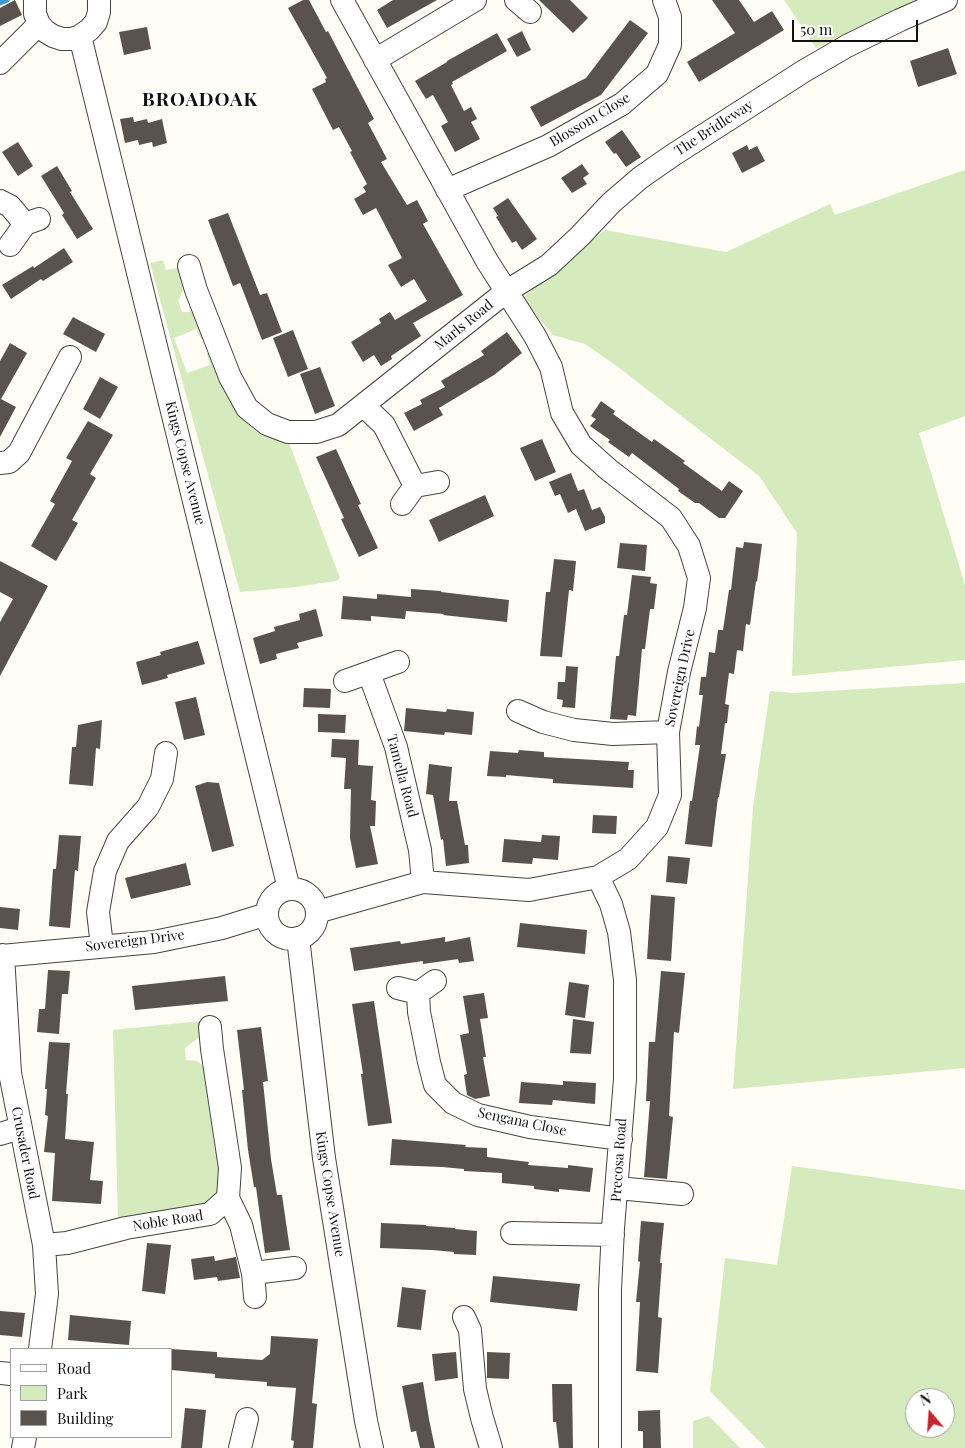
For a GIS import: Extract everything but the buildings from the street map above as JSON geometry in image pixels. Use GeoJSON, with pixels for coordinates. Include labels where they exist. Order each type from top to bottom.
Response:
{"type":"FeatureCollection","features":[{"type":"Feature","properties":{"kind":"street"},"geometry":{"type":"LineString","coordinates":[[35,0],[35,14],[39,24],[45,31],[62,39],[72,39],[89,30],[96,22],[99,12],[99,0]]}},
{"type":"Feature","properties":{"kind":"street","name":"Marls Road"},"geometry":{"type":"LineString","coordinates":[[189,266],[190,292],[230,377],[247,408],[266,424],[288,432],[316,432],[338,425],[507,291],[487,261],[342,0]]}},
{"type":"Feature","properties":{"kind":"street"},"geometry":{"type":"LineString","coordinates":[[375,60],[475,0]]}},
{"type":"Feature","properties":{"kind":"street","name":"Blossom Close"},"geometry":{"type":"LineString","coordinates":[[447,190],[548,146],[622,104],[657,74],[670,44],[670,16],[664,0]]}},
{"type":"Feature","properties":{"kind":"street","name":"The Bridleway"},"geometry":{"type":"LineString","coordinates":[[507,291],[549,265],[580,236],[611,202],[640,178],[673,155],[796,76],[847,46],[946,0]]}},
{"type":"Feature","properties":{"kind":"street"},"geometry":{"type":"LineString","coordinates":[[0,63],[39,24]]}},
{"type":"Feature","properties":{"kind":"street","name":"Kings Copse Avenue"},"geometry":{"type":"LineString","coordinates":[[80,36],[289,889]]}},
{"type":"Feature","properties":{"kind":"street"},"geometry":{"type":"LineString","coordinates":[[0,201],[32,221],[10,246]]}},
{"type":"Feature","properties":{"kind":"street","name":"Sovereign Drive"},"geometry":{"type":"LineString","coordinates":[[317,912],[423,882],[529,890],[598,878],[628,859],[657,827],[670,795],[668,732],[679,672],[695,608],[699,578],[689,546],[671,518],[609,470],[581,445],[562,413],[551,367],[536,336],[507,291]]}},
{"type":"Feature","properties":{"kind":"street"},"geometry":{"type":"LineString","coordinates":[[0,463],[9,462],[19,453],[57,366]]}},
{"type":"Feature","properties":{"kind":"street"},"geometry":{"type":"LineString","coordinates":[[364,406],[384,425],[415,486]]}},
{"type":"Feature","properties":{"kind":"street"},"geometry":{"type":"LineString","coordinates":[[402,504],[415,486],[438,482]]}},
{"type":"Feature","properties":{"kind":"street"},"geometry":{"type":"LineString","coordinates":[[345,681],[398,662]]}},
{"type":"Feature","properties":{"kind":"street","name":"Tamella Road"},"geometry":{"type":"LineString","coordinates":[[369,673],[396,747],[420,850],[423,882]]}},
{"type":"Feature","properties":{"kind":"street"},"geometry":{"type":"LineString","coordinates":[[518,709],[542,722],[574,730],[613,734],[668,732]]}},
{"type":"Feature","properties":{"kind":"street"},"geometry":{"type":"LineString","coordinates":[[102,946],[98,912],[106,871],[118,841],[155,811],[166,753]]}},
{"type":"Feature","properties":{"kind":"street","name":"Precosa Road"},"geometry":{"type":"LineString","coordinates":[[598,878],[612,904],[619,932],[625,980],[625,1079],[610,1290],[610,1448]]}},
{"type":"Feature","properties":{"kind":"street"},"geometry":{"type":"LineString","coordinates":[[289,889],[305,892],[311,897],[317,912],[312,928],[298,938],[280,936],[269,923],[267,914],[268,907],[276,895],[289,889]]}},
{"type":"Feature","properties":{"kind":"street","name":"Sovereign Drive"},"geometry":{"type":"LineString","coordinates":[[2,955],[154,942],[222,928],[267,914]]}},
{"type":"Feature","properties":{"kind":"street","name":"Kings Copse Avenue"},"geometry":{"type":"LineString","coordinates":[[298,938],[324,1158],[364,1412],[372,1448]]}},
{"type":"Feature","properties":{"kind":"street","name":"Crusader Road"},"geometry":{"type":"LineString","coordinates":[[2,955],[10,1073],[10,1131],[44,1246],[46,1294],[40,1348]]}},
{"type":"Feature","properties":{"kind":"street","name":"Sengana Close"},"geometry":{"type":"LineString","coordinates":[[417,987],[419,1012],[435,1084],[453,1103],[478,1115],[530,1126],[621,1139]]}},
{"type":"Feature","properties":{"kind":"street"},"geometry":{"type":"LineString","coordinates":[[210,1027],[202,1051],[230,1168],[228,1198],[241,1225],[253,1273],[255,1298]]}},
{"type":"Feature","properties":{"kind":"street"},"geometry":{"type":"LineString","coordinates":[[617,1188],[682,1194]]}},
{"type":"Feature","properties":{"kind":"street","name":"Noble Road"},"geometry":{"type":"LineString","coordinates":[[44,1246],[67,1243],[126,1228],[210,1214],[228,1198]]}},
{"type":"Feature","properties":{"kind":"street"},"geometry":{"type":"LineString","coordinates":[[512,1233],[613,1235]]}},
{"type":"Feature","properties":{"kind":"street"},"geometry":{"type":"LineString","coordinates":[[253,1273],[295,1268]]}},
{"type":"Feature","properties":{"kind":"street"},"geometry":{"type":"LineString","coordinates":[[464,1317],[470,1330],[475,1389],[491,1448]]}},
{"type":"Feature","properties":{"kind":"street"},"geometry":{"type":"LineString","coordinates":[[240,1448],[247,1419]]}},
{"type":"Feature","properties":{"kind":"green space"},"geometry":{"type":"Polygon","coordinates":[[[784,0],[916,0],[816,48],[784,0]]]}},
{"type":"Feature","properties":{"kind":"green space"},"geometry":{"type":"Polygon","coordinates":[[[965,170],[965,416],[919,433],[965,585],[965,660],[792,676],[797,533],[759,476],[618,367],[585,344],[553,335],[522,298],[605,230],[726,252],[830,204],[835,215],[965,170]]]}},
{"type":"Feature","properties":{"kind":"green space"},"geometry":{"type":"Polygon","coordinates":[[[163,260],[166,270],[181,267],[187,283],[178,301],[182,312],[192,312],[202,321],[205,338],[201,339],[196,329],[174,338],[187,373],[210,365],[207,354],[210,351],[238,412],[253,429],[265,436],[289,443],[340,578],[336,581],[240,592],[150,263],[163,260]]]}},
{"type":"Feature","properties":{"kind":"green space"},"geometry":{"type":"Polygon","coordinates":[[[965,683],[965,1068],[733,1089],[753,807],[770,691],[793,693],[965,683]]]}},
{"type":"Feature","properties":{"kind":"green space"},"geometry":{"type":"Polygon","coordinates":[[[200,1021],[201,1036],[185,1048],[186,1060],[197,1061],[209,1071],[205,1079],[215,1151],[220,1156],[223,1182],[215,1204],[118,1222],[113,1030],[200,1021]]]}},
{"type":"Feature","properties":{"kind":"green space"},"geometry":{"type":"Polygon","coordinates":[[[792,1166],[965,1190],[965,1448],[766,1448],[710,1391],[725,1258],[777,1265],[792,1166]]]}},
{"type":"Feature","properties":{"kind":"green space"},"geometry":{"type":"Polygon","coordinates":[[[709,1416],[740,1448],[693,1448],[693,1421],[709,1416]]]}},
{"type":"Feature","properties":{"kind":"waterway"},"geometry":{"type":"LineString","coordinates":[[0,3],[7,0]]}},
{"type":"Feature","properties":{"kind":"district","name":"BROADOAK"},"geometry":{"type":"Point","coordinates":[200,100]}}]}
